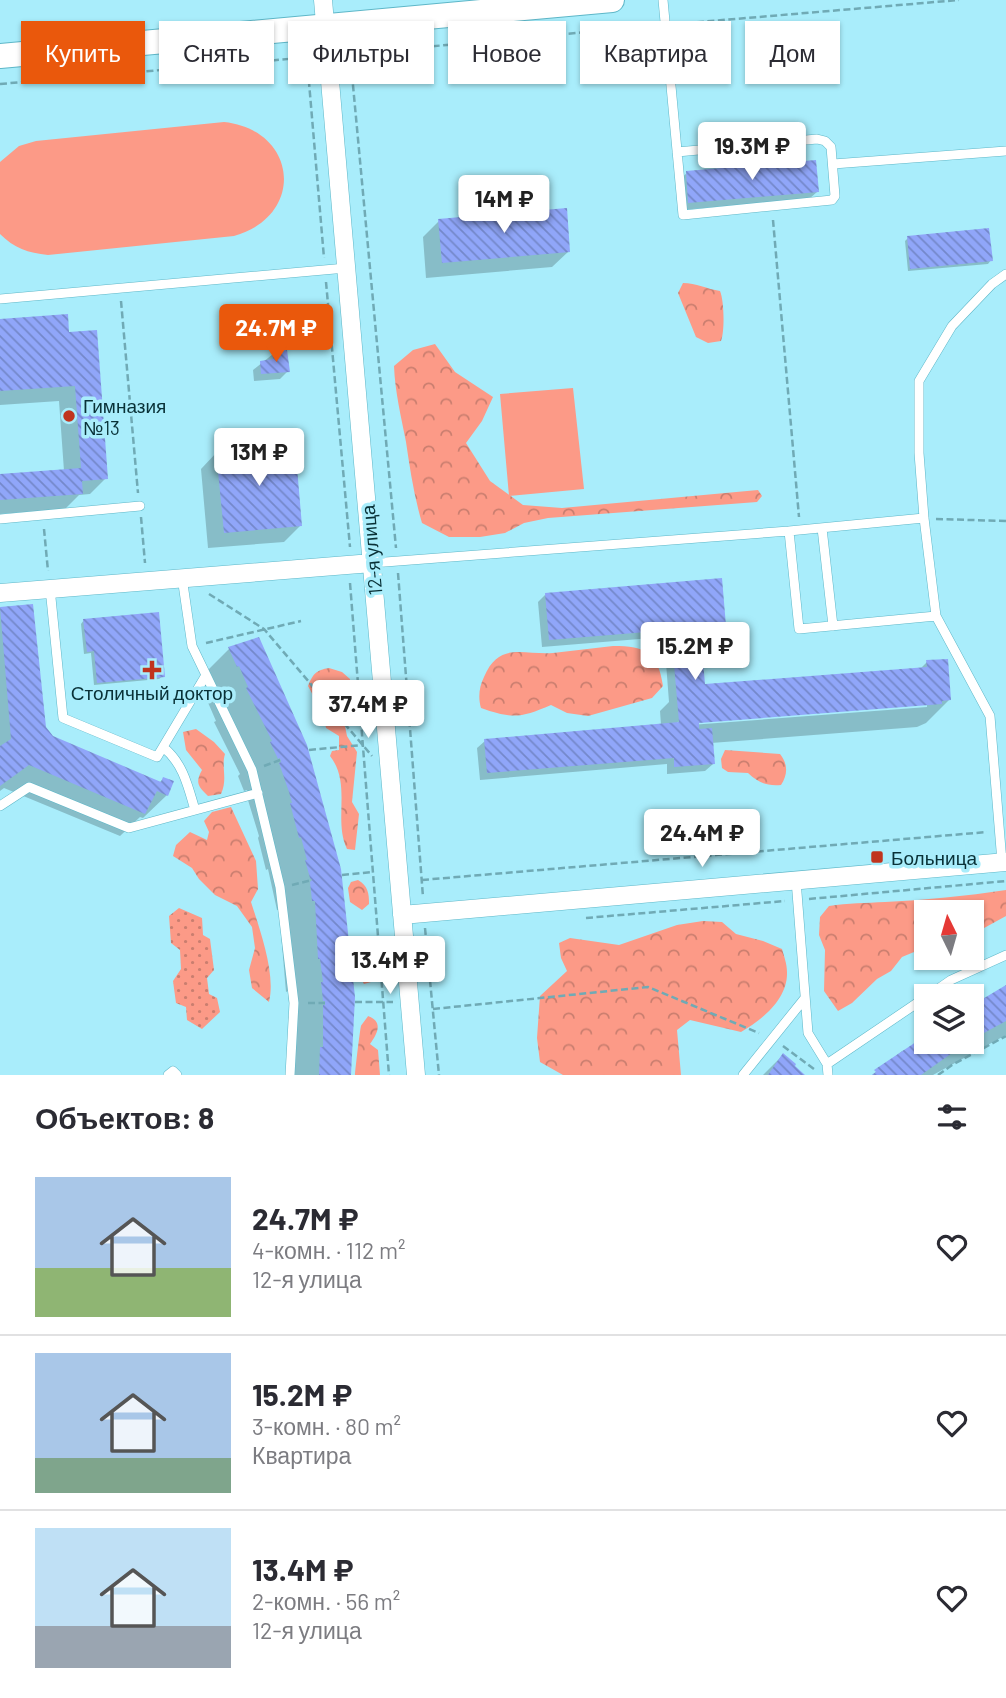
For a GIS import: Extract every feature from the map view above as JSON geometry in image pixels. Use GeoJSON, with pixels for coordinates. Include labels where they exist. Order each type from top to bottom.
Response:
{"type":"FeatureCollection","features":[{"type":"Feature","properties":{"kind":"street","name":"12-я улица"},"geometry":{"type":"LineString","coordinates":[[323,0],[325,21]]}},
{"type":"Feature","properties":{"kind":"street"},"geometry":{"type":"LineString","coordinates":[[371,21],[612,0]]}},
{"type":"Feature","properties":{"kind":"street"},"geometry":{"type":"LineString","coordinates":[[0,55],[288,28]]}},
{"type":"Feature","properties":{"kind":"street","name":"12-я улица"},"geometry":{"type":"LineString","coordinates":[[330,84],[416,1075]]}},
{"type":"Feature","properties":{"kind":"street"},"geometry":{"type":"LineString","coordinates":[[0,593],[146,580],[310,574],[350,564],[372,563]]}},
{"type":"Feature","properties":{"kind":"street"},"geometry":{"type":"LineString","coordinates":[[402,915],[1004,862]]}},
{"type":"Feature","properties":{"kind":"lane"},"geometry":{"type":"LineString","coordinates":[[663,0],[666,21]]}},
{"type":"Feature","properties":{"kind":"lane"},"geometry":{"type":"LineString","coordinates":[[671,84],[677,152],[683,215],[832,200],[835,196],[831,146],[825,141],[817,139],[677,152]]}},
{"type":"Feature","properties":{"kind":"lane"},"geometry":{"type":"LineString","coordinates":[[832,164],[1006,151]]}},
{"type":"Feature","properties":{"kind":"lane"},"geometry":{"type":"LineString","coordinates":[[0,299],[346,268]]}},
{"type":"Feature","properties":{"kind":"lane"},"geometry":{"type":"LineString","coordinates":[[1004,862],[990,716],[936,617],[919,453],[919,382],[952,326],[992,284],[1006,274]]}},
{"type":"Feature","properties":{"kind":"lane"},"geometry":{"type":"LineString","coordinates":[[0,519],[140,506]]}},
{"type":"Feature","properties":{"kind":"lane"},"geometry":{"type":"LineString","coordinates":[[372,563],[924,518]]}},
{"type":"Feature","properties":{"kind":"lane"},"geometry":{"type":"LineString","coordinates":[[822,528],[833,626]]}},
{"type":"Feature","properties":{"kind":"lane"},"geometry":{"type":"LineString","coordinates":[[789,531],[799,629],[936,617]]}},
{"type":"Feature","properties":{"kind":"lane"},"geometry":{"type":"LineString","coordinates":[[182,578],[192,646],[251,770],[281,887],[294,1003],[290,1075]]}},
{"type":"Feature","properties":{"kind":"lane"},"geometry":{"type":"LineString","coordinates":[[50,588],[63,718],[157,757],[206,674]]}},
{"type":"Feature","properties":{"kind":"lane"},"geometry":{"type":"LineString","coordinates":[[163,747],[176,757],[187,781],[195,810]]}},
{"type":"Feature","properties":{"kind":"lane"},"geometry":{"type":"LineString","coordinates":[[0,806],[29,787],[129,828],[258,793]]}},
{"type":"Feature","properties":{"kind":"lane"},"geometry":{"type":"LineString","coordinates":[[796,880],[808,1033],[827,1064],[828,1075]]}},
{"type":"Feature","properties":{"kind":"lane"},"geometry":{"type":"LineString","coordinates":[[946,984],[1006,955]]}},
{"type":"Feature","properties":{"kind":"lane"},"geometry":{"type":"LineString","coordinates":[[743,1075],[805,998]]}},
{"type":"Feature","properties":{"kind":"lane"},"geometry":{"type":"LineString","coordinates":[[827,1064],[914,1006]]}},
{"type":"Feature","properties":{"kind":"lane"},"geometry":{"type":"LineString","coordinates":[[168,1075],[173,1071],[177,1075]]}},
{"type":"Feature","properties":{"kind":"path"},"geometry":{"type":"LineString","coordinates":[[713,21],[959,0]]}},
{"type":"Feature","properties":{"kind":"path"},"geometry":{"type":"LineString","coordinates":[[434,46],[580,33]]}},
{"type":"Feature","properties":{"kind":"path"},"geometry":{"type":"LineString","coordinates":[[0,84],[288,59]]}},
{"type":"Feature","properties":{"kind":"path"},"geometry":{"type":"LineString","coordinates":[[309,84],[389,1075]]}},
{"type":"Feature","properties":{"kind":"path"},"geometry":{"type":"LineString","coordinates":[[772,206],[800,530]]}},
{"type":"Feature","properties":{"kind":"path"},"geometry":{"type":"LineString","coordinates":[[120,288],[146,580]]}},
{"type":"Feature","properties":{"kind":"path"},"geometry":{"type":"LineString","coordinates":[[43,515],[50,588]]}},
{"type":"Feature","properties":{"kind":"path"},"geometry":{"type":"LineString","coordinates":[[924,518],[1006,522]]}},
{"type":"Feature","properties":{"kind":"path"},"geometry":{"type":"LineString","coordinates":[[182,578],[264,629],[416,809]]}},
{"type":"Feature","properties":{"kind":"path"},"geometry":{"type":"LineString","coordinates":[[192,646],[301,621]]}},
{"type":"Feature","properties":{"kind":"path"},"geometry":{"type":"LineString","coordinates":[[309,750],[362,745]]}},
{"type":"Feature","properties":{"kind":"path"},"geometry":{"type":"LineString","coordinates":[[251,770],[281,760]]}},
{"type":"Feature","properties":{"kind":"path"},"geometry":{"type":"LineString","coordinates":[[422,880],[1000,831]]}},
{"type":"Feature","properties":{"kind":"path"},"geometry":{"type":"LineString","coordinates":[[342,874],[372,872]]}},
{"type":"Feature","properties":{"kind":"path"},"geometry":{"type":"LineString","coordinates":[[281,887],[312,880]]}},
{"type":"Feature","properties":{"kind":"path"},"geometry":{"type":"LineString","coordinates":[[577,918],[1006,881]]}},
{"type":"Feature","properties":{"kind":"path"},"geometry":{"type":"LineString","coordinates":[[433,1009],[648,987],[772,1039],[821,1075]]}},
{"type":"Feature","properties":{"kind":"path"},"geometry":{"type":"LineString","coordinates":[[294,1003],[325,1003]]}},
{"type":"Feature","properties":{"kind":"path"},"geometry":{"type":"LineString","coordinates":[[938,1075],[1006,1036]]}},
{"type":"Feature","properties":{"kind":"green space"},"geometry":{"type":"Polygon","coordinates":[[[224,122],[249,128],[267,140],[279,156],[284,174],[282,193],[273,211],[257,226],[234,236],[48,255],[22,249],[0,234],[0,162],[19,146],[36,141],[224,122]]]}},
{"type":"Feature","properties":{"kind":"green space"},"geometry":{"type":"Polygon","coordinates":[[[683,283],[720,291],[724,316],[721,341],[708,343],[696,337],[678,293],[683,283]]]}},
{"type":"Feature","properties":{"kind":"green space"},"geometry":{"type":"Polygon","coordinates":[[[435,344],[455,372],[493,397],[482,421],[466,443],[490,481],[523,505],[562,508],[758,490],[762,496],[757,502],[548,518],[524,523],[505,533],[480,537],[449,537],[422,523],[412,482],[394,366],[413,350],[435,344]]]}},
{"type":"Feature","properties":{"kind":"green space"},"geometry":{"type":"Polygon","coordinates":[[[573,388],[584,489],[509,496],[500,394],[573,388]]]}},
{"type":"Feature","properties":{"kind":"green space"},"geometry":{"type":"Polygon","coordinates":[[[613,646],[634,647],[654,658],[663,686],[652,698],[588,716],[567,713],[551,705],[516,716],[481,708],[482,681],[490,666],[505,654],[553,653],[613,646]]]}},
{"type":"Feature","properties":{"kind":"green space"},"geometry":{"type":"Polygon","coordinates":[[[329,668],[342,672],[350,679],[351,696],[342,711],[347,736],[357,752],[352,802],[359,814],[355,850],[347,849],[343,838],[340,778],[330,756],[332,751],[339,750],[339,736],[326,728],[323,714],[308,686],[316,673],[329,668]]]}},
{"type":"Feature","properties":{"kind":"green space"},"geometry":{"type":"Polygon","coordinates":[[[196,729],[225,754],[221,794],[208,796],[199,784],[202,770],[186,750],[183,732],[196,729]]]}},
{"type":"Feature","properties":{"kind":"green space"},"geometry":{"type":"Polygon","coordinates":[[[725,750],[780,754],[786,769],[781,785],[763,783],[748,773],[728,772],[722,768],[721,759],[725,750]]]}},
{"type":"Feature","properties":{"kind":"green space"},"geometry":{"type":"Polygon","coordinates":[[[231,807],[256,861],[258,889],[251,902],[269,965],[269,1002],[252,988],[249,970],[255,948],[252,927],[237,906],[215,895],[192,868],[173,856],[176,845],[190,832],[207,840],[209,832],[204,821],[212,812],[231,807]]]}},
{"type":"Feature","properties":{"kind":"green space"},"geometry":{"type":"Polygon","coordinates":[[[358,880],[366,887],[369,896],[369,904],[362,910],[350,902],[348,888],[351,882],[358,880]]]}},
{"type":"Feature","properties":{"kind":"green space"},"geometry":{"type":"Polygon","coordinates":[[[1006,890],[1006,916],[984,928],[984,900],[914,900],[930,899],[1006,890]]]}},
{"type":"Feature","properties":{"kind":"green space"},"geometry":{"type":"Polygon","coordinates":[[[914,900],[914,952],[902,957],[891,971],[838,1011],[824,991],[825,950],[819,935],[820,917],[829,906],[914,900]]]}},
{"type":"Feature","properties":{"kind":"green space"},"geometry":{"type":"Polygon","coordinates":[[[179,908],[202,918],[203,935],[210,939],[214,970],[207,978],[209,994],[217,998],[220,1012],[202,1029],[187,1020],[186,1007],[176,1003],[173,981],[181,969],[180,950],[171,943],[169,916],[179,908]]]}},
{"type":"Feature","properties":{"kind":"green space"},"geometry":{"type":"Polygon","coordinates":[[[703,921],[722,922],[736,934],[782,949],[787,972],[786,982],[778,1000],[765,1015],[741,1032],[690,1020],[677,1030],[681,1075],[563,1075],[540,1062],[537,1038],[540,996],[567,971],[561,958],[559,943],[570,938],[619,945],[677,925],[703,921]]]}},
{"type":"Feature","properties":{"kind":"green space"},"geometry":{"type":"Polygon","coordinates":[[[365,950],[375,959],[375,972],[371,982],[364,984],[358,973],[356,959],[365,950]]]}},
{"type":"Feature","properties":{"kind":"green space"},"geometry":{"type":"Polygon","coordinates":[[[368,1016],[378,1025],[370,1044],[378,1050],[380,1075],[355,1075],[361,1026],[368,1016]]]}},
{"type":"Feature","properties":{"kind":"building"},"geometry":{"type":"Polygon","coordinates":[[[816,160],[819,192],[688,203],[686,171],[816,160]]]}},
{"type":"Feature","properties":{"kind":"building"},"geometry":{"type":"Polygon","coordinates":[[[567,208],[570,252],[442,263],[438,219],[567,208]]]}},
{"type":"Feature","properties":{"kind":"building"},"geometry":{"type":"Polygon","coordinates":[[[989,228],[993,261],[910,269],[907,236],[989,228]]]}},
{"type":"Feature","properties":{"kind":"building"},"geometry":{"type":"Polygon","coordinates":[[[68,314],[69,332],[97,330],[108,479],[82,481],[83,494],[0,500],[0,474],[81,468],[75,386],[0,391],[0,319],[68,314]]]}},
{"type":"Feature","properties":{"kind":"building"},"geometry":{"type":"Polygon","coordinates":[[[287,350],[290,372],[261,374],[260,361],[273,359],[272,352],[287,350]]]}},
{"type":"Feature","properties":{"kind":"building"},"geometry":{"type":"Polygon","coordinates":[[[295,444],[302,526],[224,533],[216,451],[295,444]]]}},
{"type":"Feature","properties":{"kind":"building"},"geometry":{"type":"Polygon","coordinates":[[[722,578],[726,626],[700,628],[705,684],[927,667],[926,660],[948,659],[951,700],[942,701],[942,704],[699,723],[699,729],[712,728],[715,764],[674,767],[674,758],[487,773],[484,739],[679,722],[671,630],[549,640],[545,593],[722,578]]]}},
{"type":"Feature","properties":{"kind":"building"},"geometry":{"type":"Polygon","coordinates":[[[33,604],[46,727],[53,736],[161,782],[163,777],[174,781],[168,796],[157,791],[145,814],[29,765],[0,786],[0,746],[11,739],[0,607],[33,604]]]}},
{"type":"Feature","properties":{"kind":"building"},"geometry":{"type":"Polygon","coordinates":[[[159,612],[165,677],[97,683],[94,651],[87,652],[83,619],[159,612]]]}},
{"type":"Feature","properties":{"kind":"building"},"geometry":{"type":"Polygon","coordinates":[[[259,637],[307,745],[341,869],[355,997],[351,1075],[319,1075],[325,1001],[318,959],[315,901],[312,901],[310,882],[312,880],[279,763],[280,758],[278,759],[270,742],[272,741],[246,688],[248,687],[239,666],[237,667],[228,647],[259,637]]]}},
{"type":"Feature","properties":{"kind":"building"},"geometry":{"type":"Polygon","coordinates":[[[1006,985],[1006,1021],[984,1033],[984,998],[1006,985]]]}},
{"type":"Feature","properties":{"kind":"building"},"geometry":{"type":"Polygon","coordinates":[[[913,1044],[914,1054],[951,1054],[921,1075],[872,1075],[876,1072],[874,1070],[913,1044]]]}},
{"type":"Feature","properties":{"kind":"building"},"geometry":{"type":"Polygon","coordinates":[[[783,1053],[796,1064],[805,1075],[768,1075],[783,1053]]]}},
{"type":"Feature","properties":{"kind":"place","name":"Гимназия №13"},"geometry":{"type":"Point","coordinates":[69,416]}},
{"type":"Feature","properties":{"kind":"place","name":"Столичный доктор"},"geometry":{"type":"Point","coordinates":[152,670]}},
{"type":"Feature","properties":{"kind":"place","name":"Больница"},"geometry":{"type":"Point","coordinates":[877,857]}}]}
